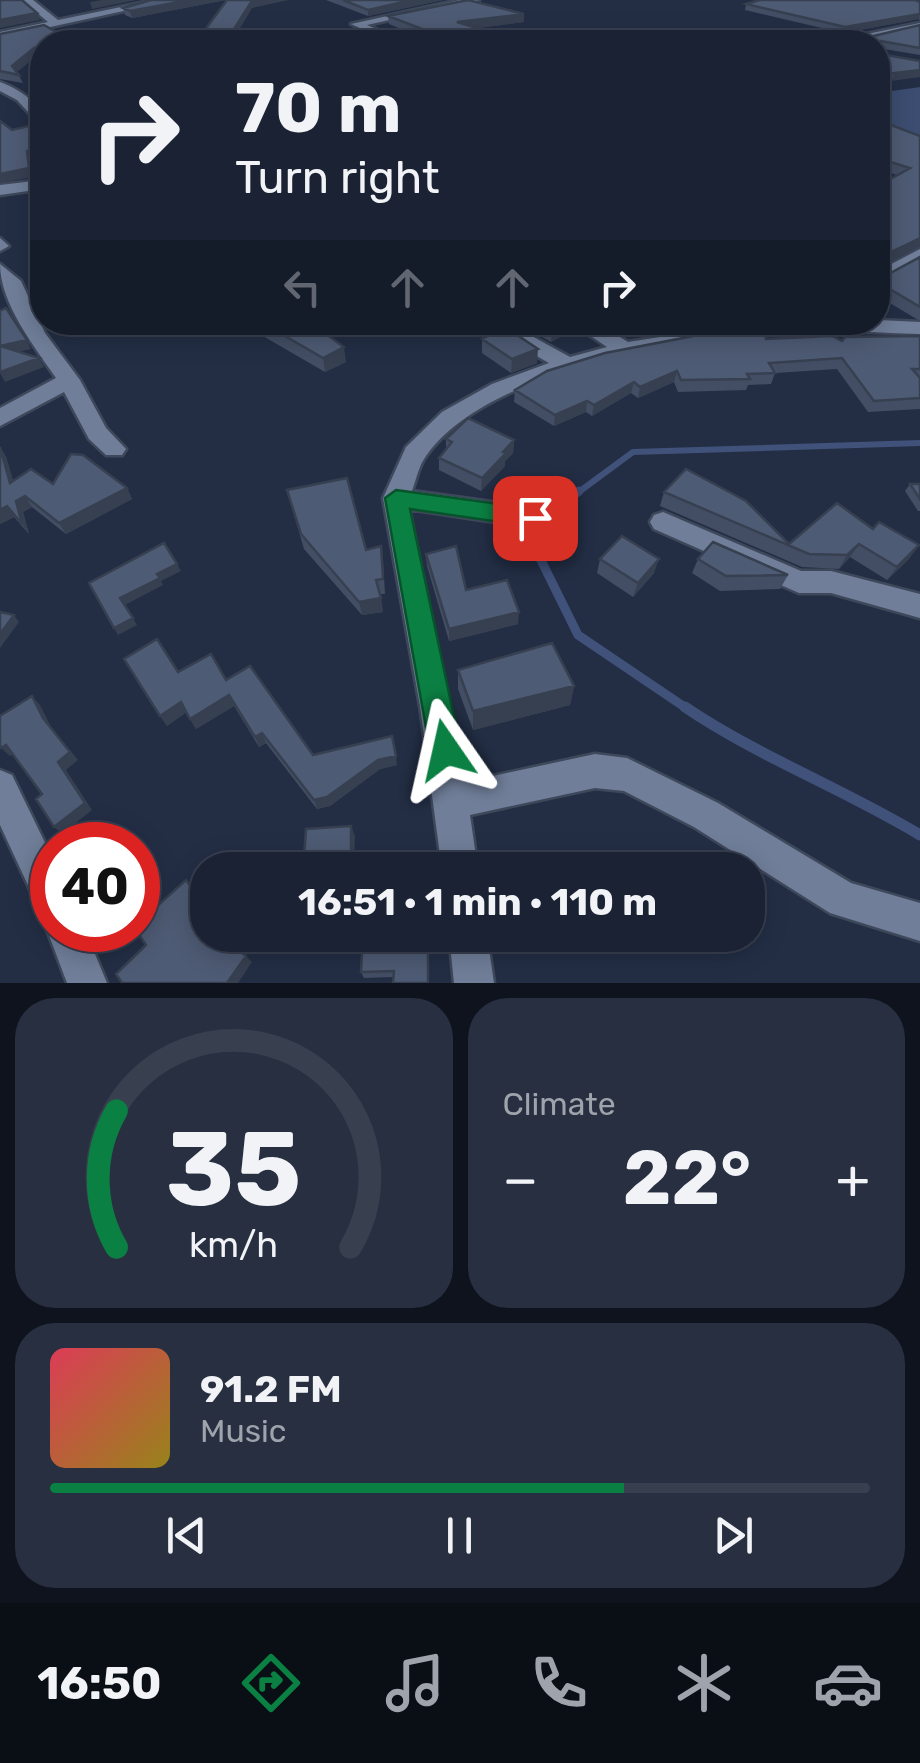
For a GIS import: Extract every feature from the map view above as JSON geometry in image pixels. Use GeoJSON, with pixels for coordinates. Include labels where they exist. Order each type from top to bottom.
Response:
{"type":"FeatureCollection","features":[{"type":"Feature","properties":{"kind":"street"},"geometry":{"type":"LineString","coordinates":[[27,0],[56,24]]}},
{"type":"Feature","properties":{"kind":"street"},"geometry":{"type":"LineString","coordinates":[[0,34],[138,3],[169,0]]}},
{"type":"Feature","properties":{"kind":"street"},"geometry":{"type":"LineString","coordinates":[[370,30],[356,24],[476,2]]}},
{"type":"Feature","properties":{"kind":"street"},"geometry":{"type":"LineString","coordinates":[[890,32],[920,26]]}},
{"type":"Feature","properties":{"kind":"street"},"geometry":{"type":"LineString","coordinates":[[0,86],[21,96],[30,108]]}},
{"type":"Feature","properties":{"kind":"street"},"geometry":{"type":"LineString","coordinates":[[0,190],[30,187]]}},
{"type":"Feature","properties":{"kind":"street"},"geometry":{"type":"LineString","coordinates":[[890,270],[920,254]]}},
{"type":"Feature","properties":{"kind":"street"},"geometry":{"type":"LineString","coordinates":[[0,269],[12,282],[30,323]]}},
{"type":"Feature","properties":{"kind":"street"},"geometry":{"type":"LineString","coordinates":[[890,327],[920,328]]}},
{"type":"Feature","properties":{"kind":"street"},"geometry":{"type":"LineString","coordinates":[[36,335],[69,380],[97,433],[114,449]]}},
{"type":"Feature","properties":{"kind":"street"},"geometry":{"type":"LineString","coordinates":[[514,335],[569,365]]}},
{"type":"Feature","properties":{"kind":"street"},"geometry":{"type":"LineString","coordinates":[[601,335],[621,347]]}},
{"type":"Feature","properties":{"kind":"street"},"geometry":{"type":"LineString","coordinates":[[458,852],[396,498],[410,453],[450,416],[503,388],[621,347],[708,335]]}},
{"type":"Feature","properties":{"kind":"street"},"geometry":{"type":"LineString","coordinates":[[0,418],[69,380]]}},
{"type":"Feature","properties":{"kind":"street"},"geometry":{"type":"LineString","coordinates":[[396,498],[535,518]]}},
{"type":"Feature","properties":{"kind":"street"},"geometry":{"type":"LineString","coordinates":[[662,522],[798,582],[832,582],[920,606]]}},
{"type":"Feature","properties":{"kind":"street"},"geometry":{"type":"LineString","coordinates":[[452,802],[595,771],[627,775],[706,815],[843,900],[920,922]]}},
{"type":"Feature","properties":{"kind":"street"},"geometry":{"type":"LineString","coordinates":[[0,787],[30,850]]}},
{"type":"Feature","properties":{"kind":"street"},"geometry":{"type":"LineString","coordinates":[[75,952],[87,983]]}},
{"type":"Feature","properties":{"kind":"street"},"geometry":{"type":"LineString","coordinates":[[470,952],[474,983]]}},
{"type":"Feature","properties":{"kind":"shaded area"},"geometry":{"type":"Polygon","coordinates":[[[920,87],[920,136],[890,126],[890,91],[920,87]]]}},
{"type":"Feature","properties":{"kind":"building"},"geometry":{"type":"Polygon","coordinates":[[[0,0],[22,0],[37,13],[0,20],[0,0]]]}},
{"type":"Feature","properties":{"kind":"building"},"geometry":{"type":"Polygon","coordinates":[[[151,0],[190,0],[130,11],[123,8],[151,0]]]}},
{"type":"Feature","properties":{"kind":"building"},"geometry":{"type":"Polygon","coordinates":[[[227,0],[259,0],[251,2],[234,30],[205,30],[227,0]]]}},
{"type":"Feature","properties":{"kind":"building"},"geometry":{"type":"Polygon","coordinates":[[[343,0],[412,0],[368,10],[343,0]]]}},
{"type":"Feature","properties":{"kind":"building"},"geometry":{"type":"Polygon","coordinates":[[[468,0],[524,14],[457,22],[484,30],[419,30],[422,29],[388,16],[468,0]]]}},
{"type":"Feature","properties":{"kind":"building"},"geometry":{"type":"Polygon","coordinates":[[[760,0],[915,0],[920,2],[920,14],[845,27],[746,4],[760,0]]]}},
{"type":"Feature","properties":{"kind":"building"},"geometry":{"type":"Polygon","coordinates":[[[44,25],[53,30],[30,30],[30,51],[12,66],[19,75],[0,71],[0,34],[44,25]]]}},
{"type":"Feature","properties":{"kind":"building"},"geometry":{"type":"Polygon","coordinates":[[[920,25],[920,48],[890,43],[890,32],[920,25]]]}},
{"type":"Feature","properties":{"kind":"building"},"geometry":{"type":"Polygon","coordinates":[[[890,56],[920,61],[920,70],[890,74],[890,56]]]}},
{"type":"Feature","properties":{"kind":"building"},"geometry":{"type":"Polygon","coordinates":[[[0,121],[12,130],[30,126],[29,168],[0,174],[0,121]]]}},
{"type":"Feature","properties":{"kind":"building"},"geometry":{"type":"Polygon","coordinates":[[[890,125],[920,136],[920,238],[890,253],[890,179],[910,168],[890,162],[890,125]]]}},
{"type":"Feature","properties":{"kind":"building"},"geometry":{"type":"Polygon","coordinates":[[[920,257],[920,307],[890,289],[890,273],[920,257]]]}},
{"type":"Feature","properties":{"kind":"building"},"geometry":{"type":"Polygon","coordinates":[[[6,308],[27,340],[0,346],[0,311],[6,308]]]}},
{"type":"Feature","properties":{"kind":"building"},"geometry":{"type":"Polygon","coordinates":[[[283,335],[327,335],[344,347],[323,358],[283,335]]]}},
{"type":"Feature","properties":{"kind":"building"},"geometry":{"type":"Polygon","coordinates":[[[490,335],[517,335],[538,349],[512,359],[482,339],[490,335]]]}},
{"type":"Feature","properties":{"kind":"building"},"geometry":{"type":"Polygon","coordinates":[[[699,335],[766,335],[766,339],[832,336],[842,341],[845,337],[920,336],[920,369],[912,369],[920,378],[920,398],[874,401],[842,358],[769,363],[775,373],[747,374],[750,379],[681,380],[677,371],[640,387],[634,382],[594,405],[587,401],[555,415],[515,390],[547,371],[605,353],[699,335]]]}},
{"type":"Feature","properties":{"kind":"building"},"geometry":{"type":"Polygon","coordinates":[[[0,346],[39,358],[0,372],[0,346]]]}},
{"type":"Feature","properties":{"kind":"building"},"geometry":{"type":"Polygon","coordinates":[[[468,418],[514,440],[482,478],[439,458],[452,442],[446,439],[468,418]]]}},
{"type":"Feature","properties":{"kind":"building"},"geometry":{"type":"Polygon","coordinates":[[[0,447],[10,483],[31,469],[53,484],[71,454],[83,455],[127,488],[59,523],[25,496],[16,501],[22,524],[7,506],[0,510],[0,447]]]}},
{"type":"Feature","properties":{"kind":"building"},"geometry":{"type":"Polygon","coordinates":[[[686,469],[746,501],[789,544],[837,503],[873,529],[879,522],[919,545],[897,567],[859,544],[847,555],[809,554],[664,492],[686,469]]]}},
{"type":"Feature","properties":{"kind":"building"},"geometry":{"type":"Polygon","coordinates":[[[347,478],[366,550],[381,546],[383,579],[376,580],[381,598],[359,602],[301,534],[287,490],[347,478]]]}},
{"type":"Feature","properties":{"kind":"building"},"geometry":{"type":"Polygon","coordinates":[[[910,484],[920,484],[920,499],[910,484]]]}},
{"type":"Feature","properties":{"kind":"building"},"geometry":{"type":"Polygon","coordinates":[[[622,536],[659,559],[638,583],[600,559],[622,536]]]}},
{"type":"Feature","properties":{"kind":"building"},"geometry":{"type":"Polygon","coordinates":[[[713,542],[788,575],[726,576],[698,559],[713,542]]]}},
{"type":"Feature","properties":{"kind":"building"},"geometry":{"type":"Polygon","coordinates":[[[164,543],[177,564],[157,574],[160,578],[120,598],[133,618],[114,628],[89,583],[164,543]]]}},
{"type":"Feature","properties":{"kind":"building"},"geometry":{"type":"Polygon","coordinates":[[[456,546],[466,590],[507,580],[519,612],[449,629],[426,554],[456,546]]]}},
{"type":"Feature","properties":{"kind":"building"},"geometry":{"type":"Polygon","coordinates":[[[0,612],[14,615],[0,634],[0,612]]]}},
{"type":"Feature","properties":{"kind":"building"},"geometry":{"type":"Polygon","coordinates":[[[157,639],[178,672],[211,654],[226,680],[250,666],[313,755],[392,736],[396,756],[378,760],[327,797],[314,800],[262,733],[255,737],[229,695],[190,719],[181,702],[160,716],[124,659],[157,639]]]}},
{"type":"Feature","properties":{"kind":"building"},"geometry":{"type":"Polygon","coordinates":[[[552,643],[574,686],[473,711],[458,670],[552,643]]]}},
{"type":"Feature","properties":{"kind":"building"},"geometry":{"type":"Polygon","coordinates":[[[32,696],[43,718],[70,752],[58,762],[85,803],[60,822],[51,822],[36,799],[42,794],[6,745],[1,748],[0,716],[32,696]]]}},
{"type":"Feature","properties":{"kind":"building"},"geometry":{"type":"Polygon","coordinates":[[[351,826],[351,852],[304,852],[306,829],[351,826]]]}},
{"type":"Feature","properties":{"kind":"building"},"geometry":{"type":"Polygon","coordinates":[[[186,880],[190,885],[190,952],[241,952],[246,956],[227,983],[122,983],[116,974],[139,952],[160,952],[160,903],[186,880]]]}},
{"type":"Feature","properties":{"kind":"building"},"geometry":{"type":"Polygon","coordinates":[[[362,952],[428,952],[428,983],[393,983],[394,971],[361,972],[362,952]]]}},
{"type":"Feature","properties":{"kind":"waterway"},"geometry":{"type":"LineString","coordinates":[[576,494],[633,452],[920,443]]}},
{"type":"Feature","properties":{"kind":"waterway"},"geometry":{"type":"LineString","coordinates":[[564,502],[579,491]]}},
{"type":"Feature","properties":{"kind":"waterway"},"geometry":{"type":"LineString","coordinates":[[536,550],[578,635],[689,710]]}},
{"type":"Feature","properties":{"kind":"waterway"},"geometry":{"type":"LineString","coordinates":[[685,707],[742,742],[920,835]]}},
{"type":"Feature","properties":{"kind":"route"},"geometry":{"type":"LineString","coordinates":[[446,750],[396,498],[535,518]]}}]}
